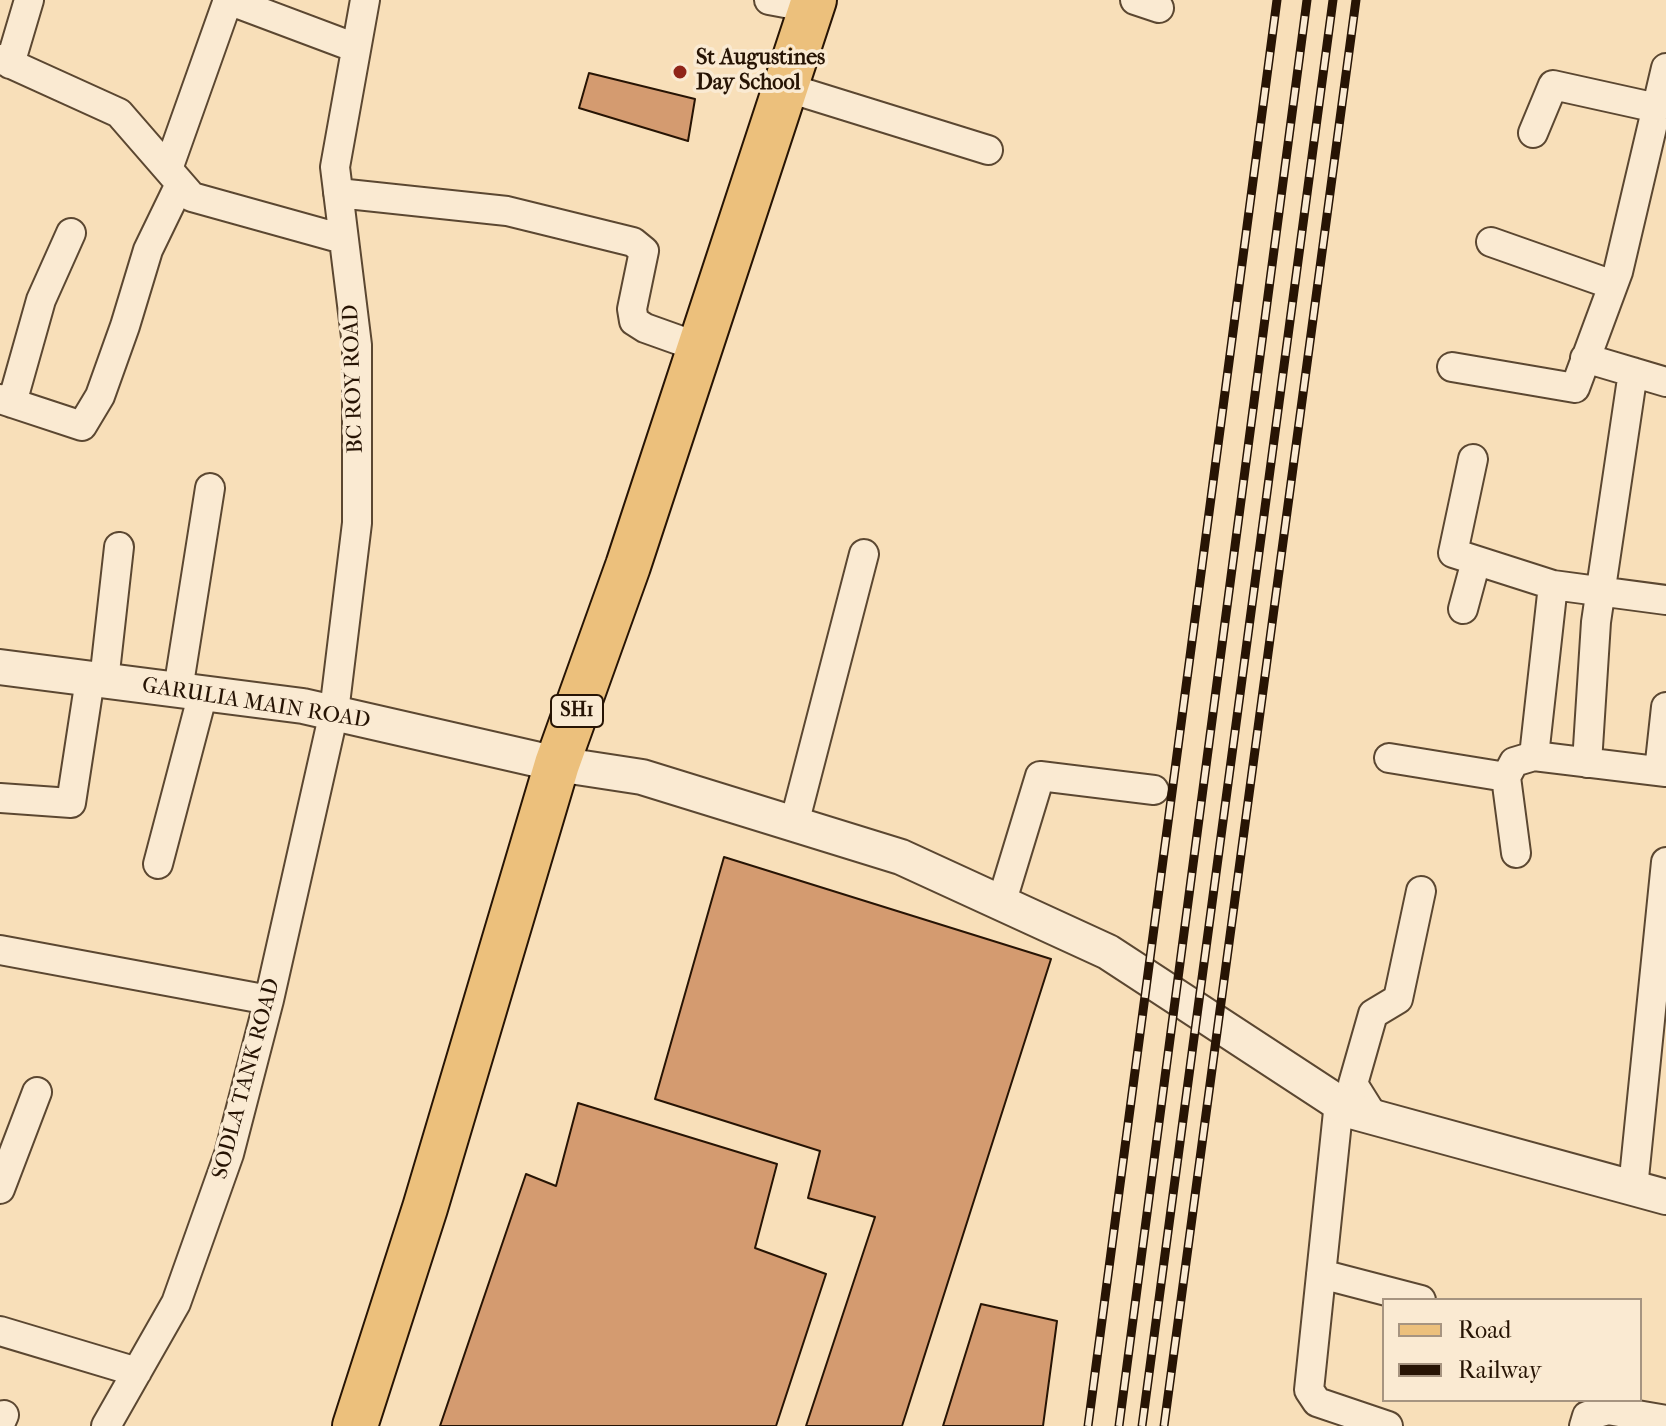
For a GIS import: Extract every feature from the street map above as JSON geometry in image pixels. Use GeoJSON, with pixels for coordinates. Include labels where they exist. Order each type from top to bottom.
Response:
{"type":"FeatureCollection","features":[{"type":"Feature","properties":{"kind":"main road","name":"SH1"},"geometry":{"type":"LineString","coordinates":[[355,1426],[425,1208],[557,764],[619,594],[813,4]]}},
{"type":"Feature","properties":{"kind":"street"},"geometry":{"type":"LineString","coordinates":[[29,0],[5,61],[119,113],[192,197],[343,239]]}},
{"type":"Feature","properties":{"kind":"street"},"geometry":{"type":"LineString","coordinates":[[71,233],[41,300],[6,401],[82,426],[100,396],[125,326],[228,0],[356,48]]}},
{"type":"Feature","properties":{"kind":"street","name":"BC ROY ROAD"},"geometry":{"type":"LineString","coordinates":[[334,712],[357,523],[357,345],[335,167],[365,0]]}},
{"type":"Feature","properties":{"kind":"street"},"geometry":{"type":"LineString","coordinates":[[769,0],[813,4]]}},
{"type":"Feature","properties":{"kind":"street"},"geometry":{"type":"LineString","coordinates":[[1452,367],[1575,388],[1613,285],[1666,68]]}},
{"type":"Feature","properties":{"kind":"street"},"geometry":{"type":"LineString","coordinates":[[1533,133],[1553,85],[1657,108]]}},
{"type":"Feature","properties":{"kind":"street"},"geometry":{"type":"LineString","coordinates":[[785,87],[988,150]]}},
{"type":"Feature","properties":{"kind":"street"},"geometry":{"type":"LineString","coordinates":[[338,193],[507,211],[633,242],[644,251],[632,309],[634,321],[701,348]]}},
{"type":"Feature","properties":{"kind":"street"},"geometry":{"type":"LineString","coordinates":[[1491,242],[1613,285]]}},
{"type":"Feature","properties":{"kind":"street"},"geometry":{"type":"LineString","coordinates":[[1585,358],[1666,382]]}},
{"type":"Feature","properties":{"kind":"street"},"geometry":{"type":"LineString","coordinates":[[1587,763],[1596,622],[1633,372]]}},
{"type":"Feature","properties":{"kind":"street"},"geometry":{"type":"LineString","coordinates":[[1473,459],[1453,553],[1553,585],[1666,600]]}},
{"type":"Feature","properties":{"kind":"street"},"geometry":{"type":"LineString","coordinates":[[158,864],[190,692],[210,488]]}},
{"type":"Feature","properties":{"kind":"street"},"geometry":{"type":"LineString","coordinates":[[0,798],[71,803],[97,680],[119,547]]}},
{"type":"Feature","properties":{"kind":"street"},"geometry":{"type":"LineString","coordinates":[[794,824],[864,554]]}},
{"type":"Feature","properties":{"kind":"street"},"geometry":{"type":"LineString","coordinates":[[1463,609],[1476,561]]}},
{"type":"Feature","properties":{"kind":"street"},"geometry":{"type":"LineString","coordinates":[[1534,756],[1553,585]]}},
{"type":"Feature","properties":{"kind":"street","name":"GARULIA MAIN ROAD"},"geometry":{"type":"LineString","coordinates":[[0,667],[334,712],[557,764],[642,777],[901,857],[1108,952],[1351,1111],[1666,1197]]}},
{"type":"Feature","properties":{"kind":"street"},"geometry":{"type":"LineString","coordinates":[[1516,853],[1506,777],[1514,762],[1534,756],[1662,772],[1666,707]]}},
{"type":"Feature","properties":{"kind":"street","name":"SODLA TANK ROAD"},"geometry":{"type":"LineString","coordinates":[[106,1426],[176,1303],[229,1154],[269,1000],[334,712]]}},
{"type":"Feature","properties":{"kind":"street"},"geometry":{"type":"LineString","coordinates":[[1389,758],[1506,777]]}},
{"type":"Feature","properties":{"kind":"street"},"geometry":{"type":"LineString","coordinates":[[1001,904],[1040,776],[1154,790]]}},
{"type":"Feature","properties":{"kind":"street"},"geometry":{"type":"LineString","coordinates":[[1633,1188],[1656,1051],[1666,862]]}},
{"type":"Feature","properties":{"kind":"street"},"geometry":{"type":"LineString","coordinates":[[1373,1116],[1353,1084],[1373,1014],[1398,999],[1421,891]]}},
{"type":"Feature","properties":{"kind":"street"},"geometry":{"type":"LineString","coordinates":[[1,954],[269,1000]]}},
{"type":"Feature","properties":{"kind":"street"},"geometry":{"type":"LineString","coordinates":[[0,1189],[37,1092]]}},
{"type":"Feature","properties":{"kind":"street"},"geometry":{"type":"LineString","coordinates":[[1339,1102],[1309,1390],[1311,1414],[1388,1426]]}},
{"type":"Feature","properties":{"kind":"street"},"geometry":{"type":"LineString","coordinates":[[1321,1274],[1413,1298]]}},
{"type":"Feature","properties":{"kind":"street"},"geometry":{"type":"LineString","coordinates":[[0,1331],[137,1372]]}},
{"type":"Feature","properties":{"kind":"street"},"geometry":{"type":"LineString","coordinates":[[1584,1426],[1587,1416],[1608,1410],[1666,1420]]}},
{"type":"Feature","properties":{"kind":"building"},"geometry":{"type":"Polygon","coordinates":[[[589,73],[695,99],[688,141],[579,108],[589,73]]]}},
{"type":"Feature","properties":{"kind":"building"},"geometry":{"type":"Polygon","coordinates":[[[724,857],[1051,959],[902,1426],[806,1426],[875,1217],[808,1198],[820,1151],[655,1099],[724,857]]]}},
{"type":"Feature","properties":{"kind":"building"},"geometry":{"type":"Polygon","coordinates":[[[578,1103],[777,1164],[755,1248],[826,1274],[776,1426],[440,1426],[526,1174],[556,1186],[578,1103]]]}},
{"type":"Feature","properties":{"kind":"building"},"geometry":{"type":"Polygon","coordinates":[[[981,1304],[1057,1321],[1043,1426],[943,1426],[981,1304]]]}},
{"type":"Feature","properties":{"kind":"railway"},"geometry":{"type":"LineString","coordinates":[[1088,1426],[1277,0]]}},
{"type":"Feature","properties":{"kind":"railway"},"geometry":{"type":"LineString","coordinates":[[1119,1426],[1307,0]]}},
{"type":"Feature","properties":{"kind":"railway"},"geometry":{"type":"LineString","coordinates":[[1142,1426],[1333,0]]}},
{"type":"Feature","properties":{"kind":"railway"},"geometry":{"type":"LineString","coordinates":[[1164,1426],[1356,0]]}},
{"type":"Feature","properties":{"kind":"place","name":"St Augustines Day School"},"geometry":{"type":"Point","coordinates":[680,72]}}]}
